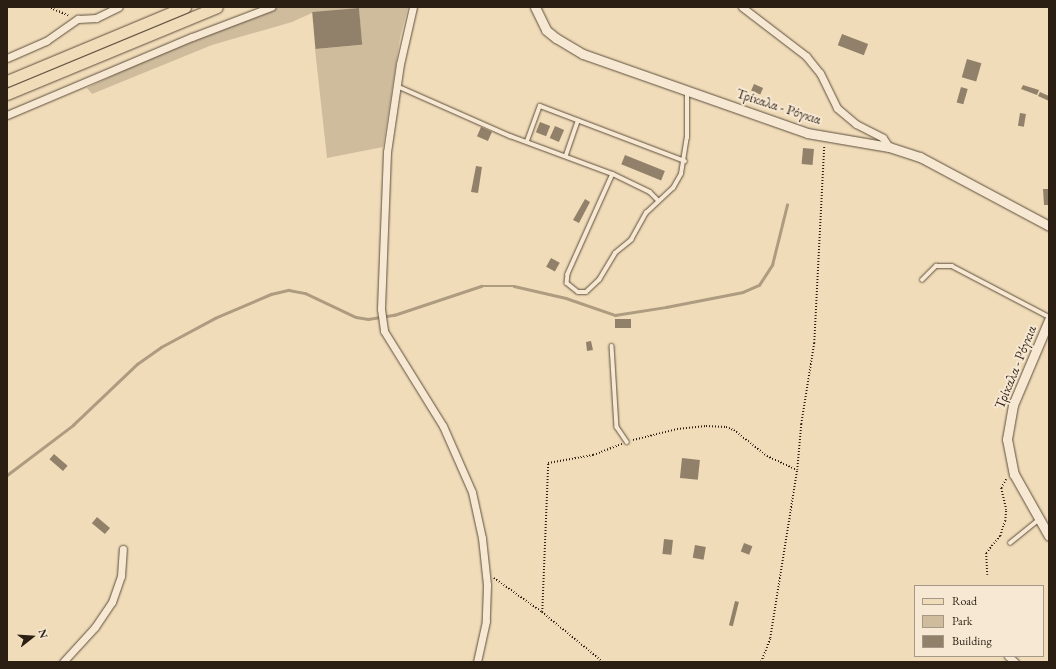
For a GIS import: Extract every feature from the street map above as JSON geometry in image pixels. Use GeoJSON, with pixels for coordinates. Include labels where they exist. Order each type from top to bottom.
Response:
{"type":"FeatureCollection","features":[{"type":"Feature","properties":{"kind":"main road"},"geometry":{"type":"LineString","coordinates":[[7,81],[185,7]]}},
{"type":"Feature","properties":{"kind":"main road"},"geometry":{"type":"LineString","coordinates":[[7,94],[217,7]]}},
{"type":"Feature","properties":{"kind":"street"},"geometry":{"type":"LineString","coordinates":[[7,58],[46,41],[78,19],[96,18],[119,7]]}},
{"type":"Feature","properties":{"kind":"street"},"geometry":{"type":"LineString","coordinates":[[7,115],[192,37],[271,7]]}},
{"type":"Feature","properties":{"kind":"street"},"geometry":{"type":"LineString","coordinates":[[413,7],[397,86],[386,164],[381,309],[383,325],[392,346],[437,415],[465,470],[478,516],[486,573],[486,621],[477,662]]}},
{"type":"Feature","properties":{"kind":"street","name":"Τρίκαλα - Ρόγκια"},"geometry":{"type":"LineString","coordinates":[[535,7],[546,30],[567,46],[628,71],[807,133],[889,147],[940,166],[1049,226]]}},
{"type":"Feature","properties":{"kind":"street"},"geometry":{"type":"LineString","coordinates":[[742,7],[806,56],[820,73],[837,108],[856,124],[882,138],[889,147]]}},
{"type":"Feature","properties":{"kind":"street","name":"Τρίκαλα - Ρόγκια"},"geometry":{"type":"LineString","coordinates":[[1049,320],[1017,393],[1010,417],[1008,445],[1014,474],[1049,536]]}},
{"type":"Feature","properties":{"kind":"street"},"geometry":{"type":"LineString","coordinates":[[63,662],[100,621],[112,602],[122,576],[123,549]]}},
{"type":"Feature","properties":{"kind":"lane"},"geometry":{"type":"LineString","coordinates":[[397,86],[527,141],[613,174],[650,192],[658,200]]}},
{"type":"Feature","properties":{"kind":"lane"},"geometry":{"type":"LineString","coordinates":[[613,174],[568,274],[567,283],[578,292],[586,292],[599,280],[608,262],[631,240],[646,213],[658,200],[673,188],[685,161],[687,91]]}},
{"type":"Feature","properties":{"kind":"lane"},"geometry":{"type":"LineString","coordinates":[[527,141],[540,106],[685,161]]}},
{"type":"Feature","properties":{"kind":"lane"},"geometry":{"type":"LineString","coordinates":[[566,155],[578,121]]}},
{"type":"Feature","properties":{"kind":"lane"},"geometry":{"type":"LineString","coordinates":[[922,280],[936,266],[952,266],[1049,320]]}},
{"type":"Feature","properties":{"kind":"lane"},"geometry":{"type":"LineString","coordinates":[[612,346],[617,427],[627,442]]}},
{"type":"Feature","properties":{"kind":"lane"},"geometry":{"type":"LineString","coordinates":[[1010,543],[1039,520]]}},
{"type":"Feature","properties":{"kind":"path"},"geometry":{"type":"LineString","coordinates":[[48,7],[78,19]]}},
{"type":"Feature","properties":{"kind":"path"},"geometry":{"type":"LineString","coordinates":[[761,662],[770,638],[797,470],[817,316],[824,135]]}},
{"type":"Feature","properties":{"kind":"path"},"geometry":{"type":"LineString","coordinates":[[542,612],[548,463],[593,455],[627,442],[677,429],[706,426],[734,430],[768,456],[797,470]]}},
{"type":"Feature","properties":{"kind":"path"},"geometry":{"type":"LineString","coordinates":[[988,575],[986,553],[1000,536],[1005,521],[1006,510],[1002,484],[1014,474]]}},
{"type":"Feature","properties":{"kind":"path"},"geometry":{"type":"LineString","coordinates":[[486,573],[542,612],[603,662]]}},
{"type":"Feature","properties":{"kind":"green space"},"geometry":{"type":"Polygon","coordinates":[[[279,7],[408,7],[400,38],[383,147],[327,158],[315,49],[362,45],[359,8],[312,13],[292,22],[212,45],[92,94],[87,88],[139,63],[279,7]]]}},
{"type":"Feature","properties":{"kind":"building"},"geometry":{"type":"Polygon","coordinates":[[[359,8],[362,45],[315,49],[312,12],[359,8]]]}},
{"type":"Feature","properties":{"kind":"building"},"geometry":{"type":"Polygon","coordinates":[[[842,34],[868,44],[864,55],[838,45],[842,34]]]}},
{"type":"Feature","properties":{"kind":"building"},"geometry":{"type":"Polygon","coordinates":[[[967,59],[981,63],[976,81],[962,77],[967,59]]]}},
{"type":"Feature","properties":{"kind":"building"},"geometry":{"type":"Polygon","coordinates":[[[754,84],[763,88],[760,94],[751,90],[754,84]]]}},
{"type":"Feature","properties":{"kind":"building"},"geometry":{"type":"Polygon","coordinates":[[[1023,85],[1039,90],[1037,95],[1021,89],[1023,85]]]}},
{"type":"Feature","properties":{"kind":"building"},"geometry":{"type":"Polygon","coordinates":[[[961,87],[968,89],[963,104],[957,102],[961,87]]]}},
{"type":"Feature","properties":{"kind":"building"},"geometry":{"type":"Polygon","coordinates":[[[1040,92],[1049,96],[1049,101],[1038,96],[1040,92]]]}},
{"type":"Feature","properties":{"kind":"building"},"geometry":{"type":"Polygon","coordinates":[[[1020,113],[1026,114],[1024,127],[1018,126],[1020,113]]]}},
{"type":"Feature","properties":{"kind":"building"},"geometry":{"type":"Polygon","coordinates":[[[540,122],[550,126],[546,136],[536,132],[540,122]]]}},
{"type":"Feature","properties":{"kind":"building"},"geometry":{"type":"Polygon","coordinates":[[[555,126],[564,130],[559,142],[550,138],[555,126]]]}},
{"type":"Feature","properties":{"kind":"building"},"geometry":{"type":"Polygon","coordinates":[[[481,127],[492,132],[488,141],[477,136],[481,127]]]}},
{"type":"Feature","properties":{"kind":"building"},"geometry":{"type":"Polygon","coordinates":[[[803,148],[814,149],[813,165],[802,164],[803,148]]]}},
{"type":"Feature","properties":{"kind":"building"},"geometry":{"type":"Polygon","coordinates":[[[625,155],[665,171],[661,180],[621,164],[625,155]]]}},
{"type":"Feature","properties":{"kind":"building"},"geometry":{"type":"Polygon","coordinates":[[[476,166],[482,167],[478,193],[471,192],[476,166]]]}},
{"type":"Feature","properties":{"kind":"building"},"geometry":{"type":"Polygon","coordinates":[[[1043,189],[1049,189],[1049,205],[1044,205],[1043,189]]]}},
{"type":"Feature","properties":{"kind":"building"},"geometry":{"type":"Polygon","coordinates":[[[585,199],[590,202],[579,223],[573,220],[585,199]]]}},
{"type":"Feature","properties":{"kind":"building"},"geometry":{"type":"Polygon","coordinates":[[[551,258],[560,263],[555,272],[546,267],[551,258]]]}},
{"type":"Feature","properties":{"kind":"building"},"geometry":{"type":"Polygon","coordinates":[[[615,319],[631,319],[631,328],[615,328],[615,319]]]}},
{"type":"Feature","properties":{"kind":"building"},"geometry":{"type":"Polygon","coordinates":[[[591,341],[593,350],[587,351],[586,342],[591,341]]]}},
{"type":"Feature","properties":{"kind":"building"},"geometry":{"type":"Polygon","coordinates":[[[54,454],[68,466],[63,471],[49,459],[54,454]]]}},
{"type":"Feature","properties":{"kind":"building"},"geometry":{"type":"Polygon","coordinates":[[[682,458],[700,460],[698,480],[680,478],[682,458]]]}},
{"type":"Feature","properties":{"kind":"building"},"geometry":{"type":"Polygon","coordinates":[[[97,517],[110,528],[105,534],[92,523],[97,517]]]}},
{"type":"Feature","properties":{"kind":"building"},"geometry":{"type":"Polygon","coordinates":[[[664,539],[673,540],[671,555],[662,554],[664,539]]]}},
{"type":"Feature","properties":{"kind":"building"},"geometry":{"type":"Polygon","coordinates":[[[744,543],[752,546],[749,555],[741,551],[744,543]]]}},
{"type":"Feature","properties":{"kind":"building"},"geometry":{"type":"Polygon","coordinates":[[[695,545],[706,547],[704,560],[693,558],[695,545]]]}},
{"type":"Feature","properties":{"kind":"building"},"geometry":{"type":"Polygon","coordinates":[[[735,601],[739,602],[733,626],[729,625],[735,601]]]}},
{"type":"Feature","properties":{"kind":"waterway"},"geometry":{"type":"LineString","coordinates":[[7,475],[73,425],[137,364],[161,347],[215,318],[271,294],[289,290],[305,293],[356,317],[368,319],[394,315],[481,286],[514,286],[566,298],[615,315],[666,307],[743,292],[759,285],[772,265],[787,205]]}}]}
